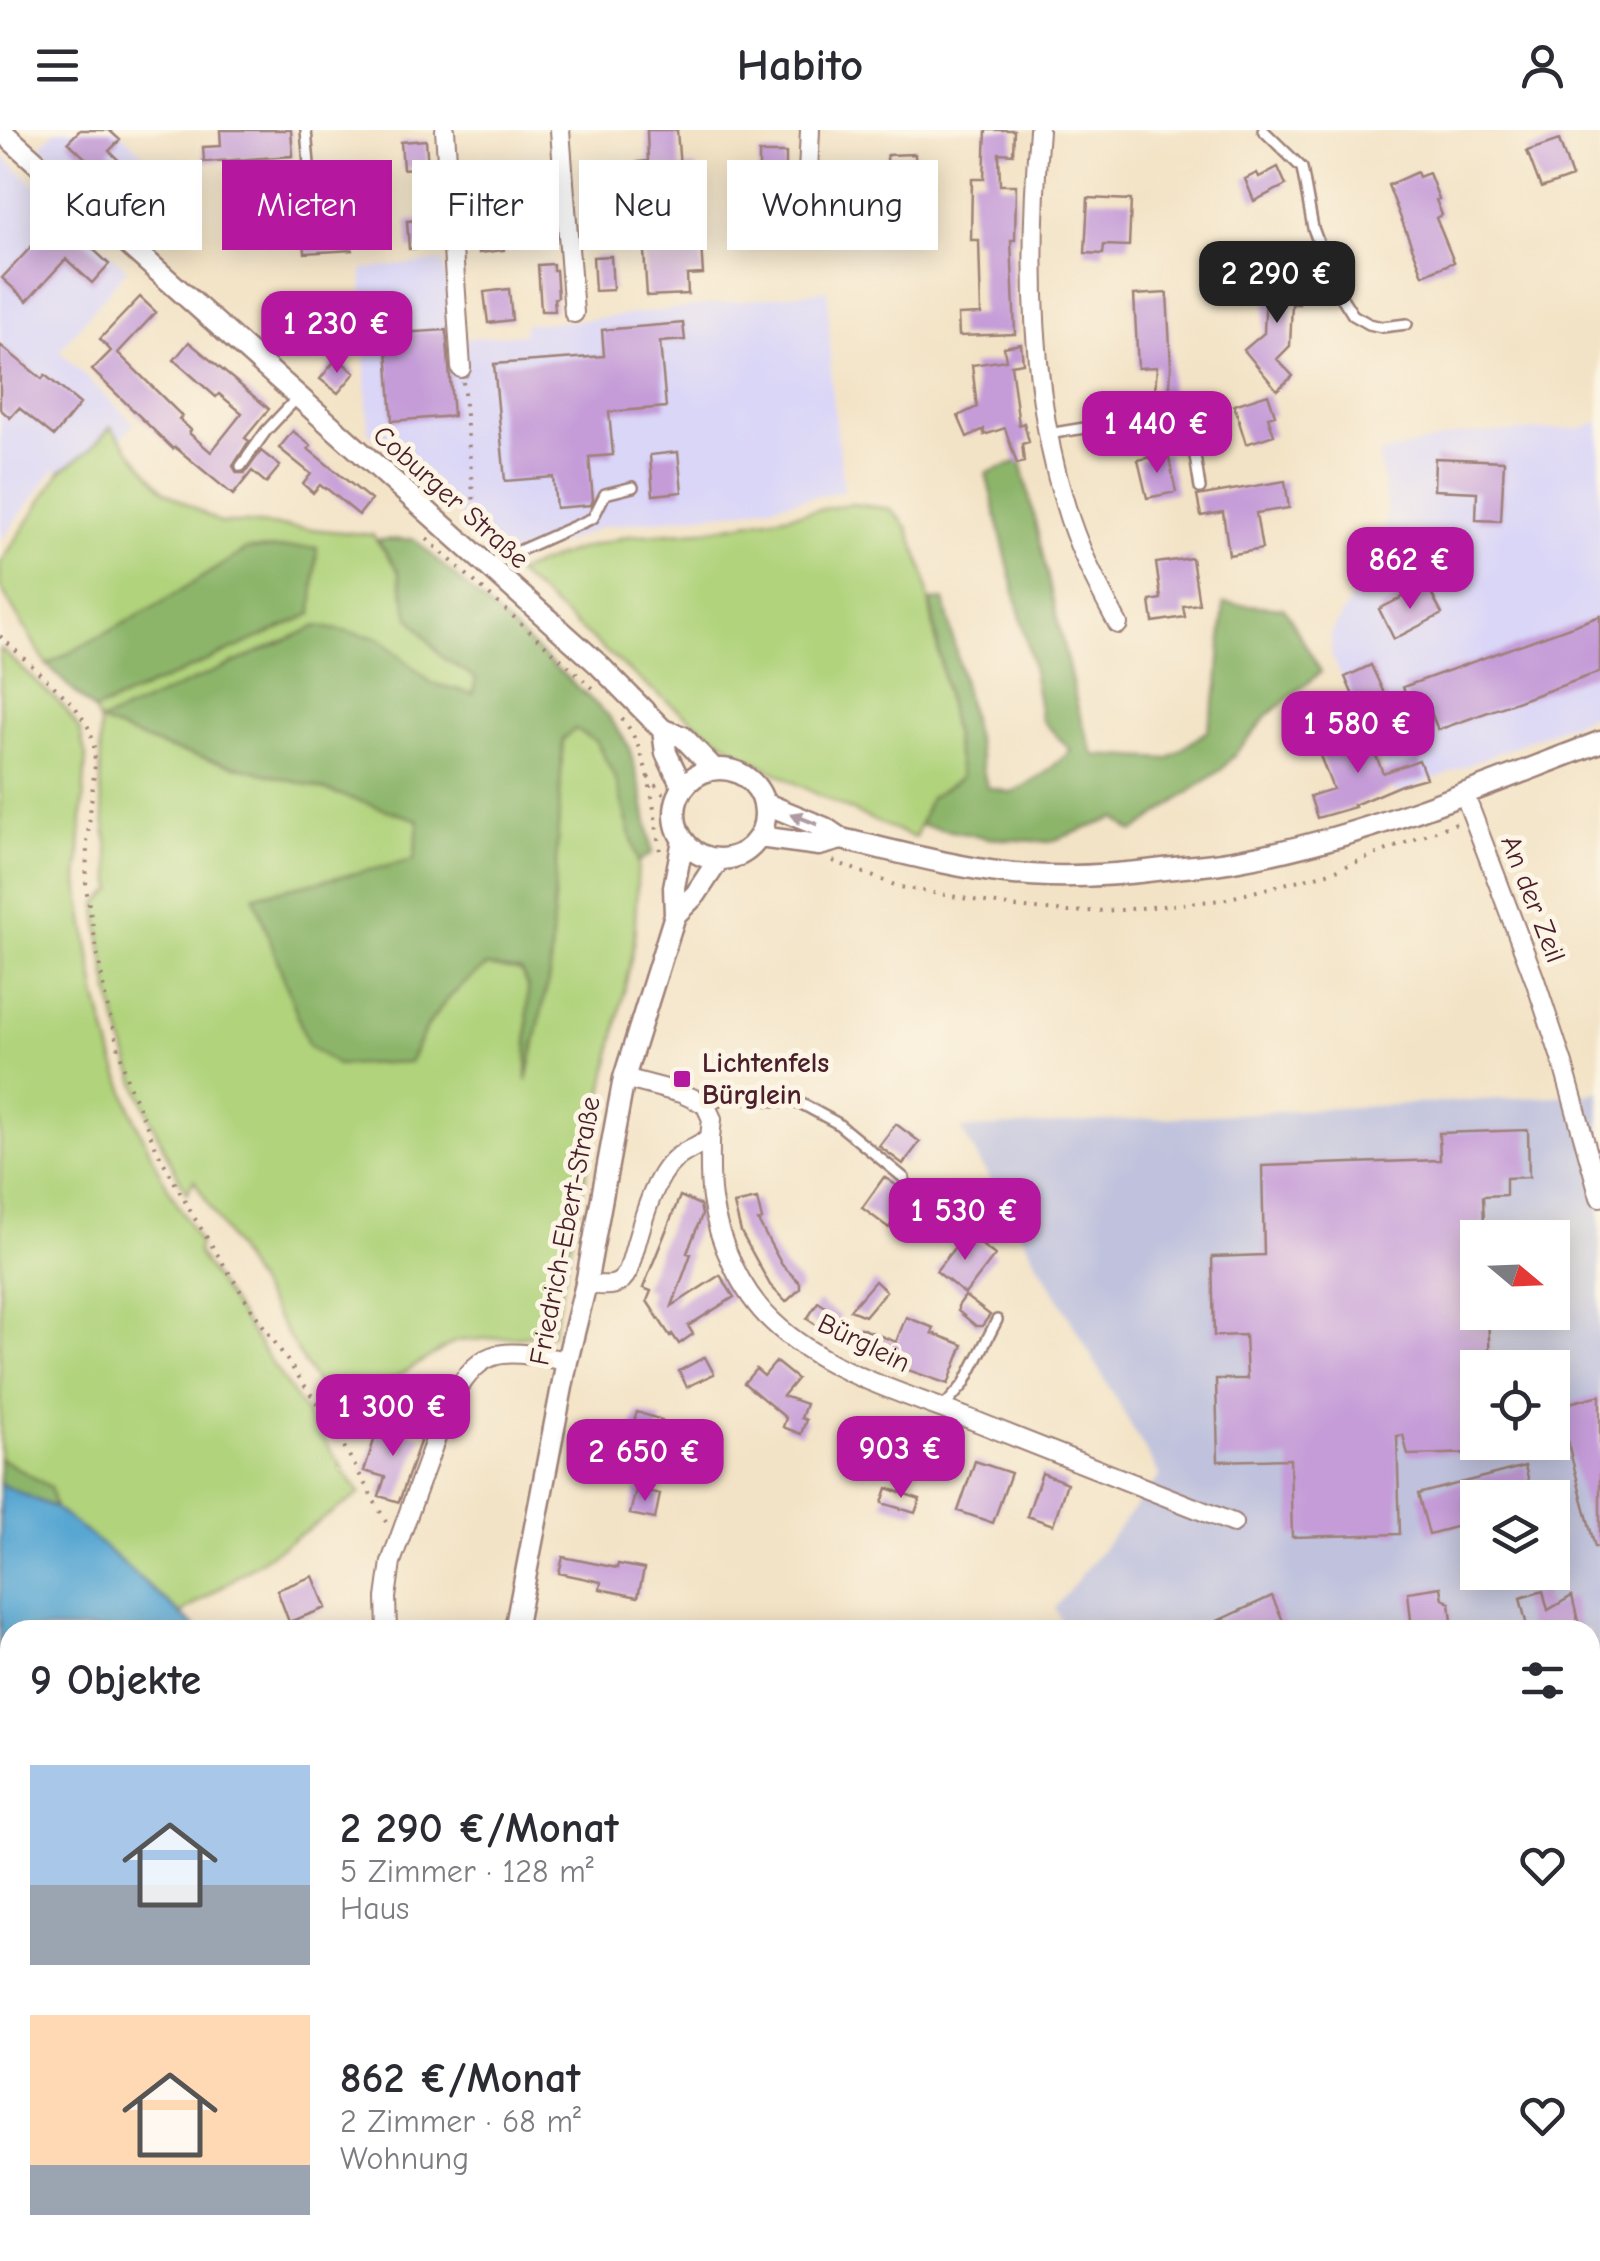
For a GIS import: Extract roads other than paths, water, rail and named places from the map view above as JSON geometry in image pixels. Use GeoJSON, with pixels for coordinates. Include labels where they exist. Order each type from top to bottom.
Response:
{"type":"FeatureCollection","features":[{"type":"Feature","properties":{"kind":"street","name":"Coburger Straße"},"geometry":{"type":"LineString","coordinates":[[0,130],[598,664],[663,730],[682,738],[718,768]]}},
{"type":"Feature","properties":{"kind":"street"},"geometry":{"type":"LineString","coordinates":[[444,130],[461,368]]}},
{"type":"Feature","properties":{"kind":"street"},"geometry":{"type":"LineString","coordinates":[[560,130],[574,313]]}},
{"type":"Feature","properties":{"kind":"street"},"geometry":{"type":"LineString","coordinates":[[809,160],[810,130]]}},
{"type":"Feature","properties":{"kind":"street"},"geometry":{"type":"LineString","coordinates":[[1039,130],[1033,230],[1043,412],[1064,504],[1080,548],[1118,624]]}},
{"type":"Feature","properties":{"kind":"street"},"geometry":{"type":"LineString","coordinates":[[663,730],[679,797],[678,830],[683,840],[699,854],[719,859],[740,855],[759,838],[766,821],[764,803],[754,782],[734,770],[718,768],[697,774],[679,797]]}},
{"type":"Feature","properties":{"kind":"street"},"geometry":{"type":"LineString","coordinates":[[764,803],[825,828],[841,839],[960,866],[1054,876],[1140,872],[1240,860],[1305,845],[1372,826],[1600,742]]}},
{"type":"Feature","properties":{"kind":"street","name":"An der Zeil"},"geometry":{"type":"LineString","coordinates":[[1464,793],[1563,1064],[1600,1198]]}},
{"type":"Feature","properties":{"kind":"street"},"geometry":{"type":"LineString","coordinates":[[759,838],[819,846],[841,839]]}},
{"type":"Feature","properties":{"kind":"street"},"geometry":{"type":"LineString","coordinates":[[675,914],[674,887],[683,840]]}},
{"type":"Feature","properties":{"kind":"street"},"geometry":{"type":"LineString","coordinates":[[675,914],[696,894],[719,859]]}},
{"type":"Feature","properties":{"kind":"street","name":"Friedrich-Ebert-Straße"},"geometry":{"type":"LineString","coordinates":[[517,1620],[624,1078],[675,914]]}},
{"type":"Feature","properties":{"kind":"street"},"geometry":{"type":"LineString","coordinates":[[624,1078],[681,1093],[707,1108]]}},
{"type":"Feature","properties":{"kind":"street","name":"Bürglein"},"geometry":{"type":"LineString","coordinates":[[707,1108],[712,1119],[712,1201],[729,1255],[746,1289],[770,1319],[795,1341],[822,1358],[893,1390],[1234,1523]]}},
{"type":"Feature","properties":{"kind":"street"},"geometry":{"type":"LineString","coordinates":[[586,1284],[615,1286],[623,1281],[651,1198],[665,1170],[676,1158],[710,1138]]}},
{"type":"Feature","properties":{"kind":"street"},"geometry":{"type":"LineString","coordinates":[[387,1620],[388,1578],[397,1543],[446,1410],[469,1372],[480,1361],[508,1352],[567,1361]]}},
{"type":"Feature","properties":{"kind":"lane"},"geometry":{"type":"LineString","coordinates":[[306,130],[309,160]]}},
{"type":"Feature","properties":{"kind":"lane"},"geometry":{"type":"LineString","coordinates":[[1262,130],[1302,168],[1313,228],[1334,285],[1353,314],[1382,327],[1408,324]]}},
{"type":"Feature","properties":{"kind":"lane"},"geometry":{"type":"LineString","coordinates":[[241,466],[266,431],[298,397]]}},
{"type":"Feature","properties":{"kind":"lane"},"geometry":{"type":"LineString","coordinates":[[1048,434],[1188,412],[1200,488]]}},
{"type":"Feature","properties":{"kind":"lane"},"geometry":{"type":"LineString","coordinates":[[482,561],[592,518],[605,494],[633,487]]}},
{"type":"Feature","properties":{"kind":"lane"},"geometry":{"type":"LineString","coordinates":[[707,1108],[725,1096],[800,1102],[836,1123],[904,1178]]}},
{"type":"Feature","properties":{"kind":"lane"},"geometry":{"type":"LineString","coordinates":[[942,1409],[964,1384],[997,1320]]}},
{"type":"Feature","properties":{"kind":"water"},"geometry":{"type":"Polygon","coordinates":[[[0,1484],[55,1508],[188,1620],[0,1620],[0,1484]]]}},
{"type":"Feature","properties":{"kind":"place","name":"Lichtenfels Bürglein"},"geometry":{"type":"Point","coordinates":[682,1079]}}]}
